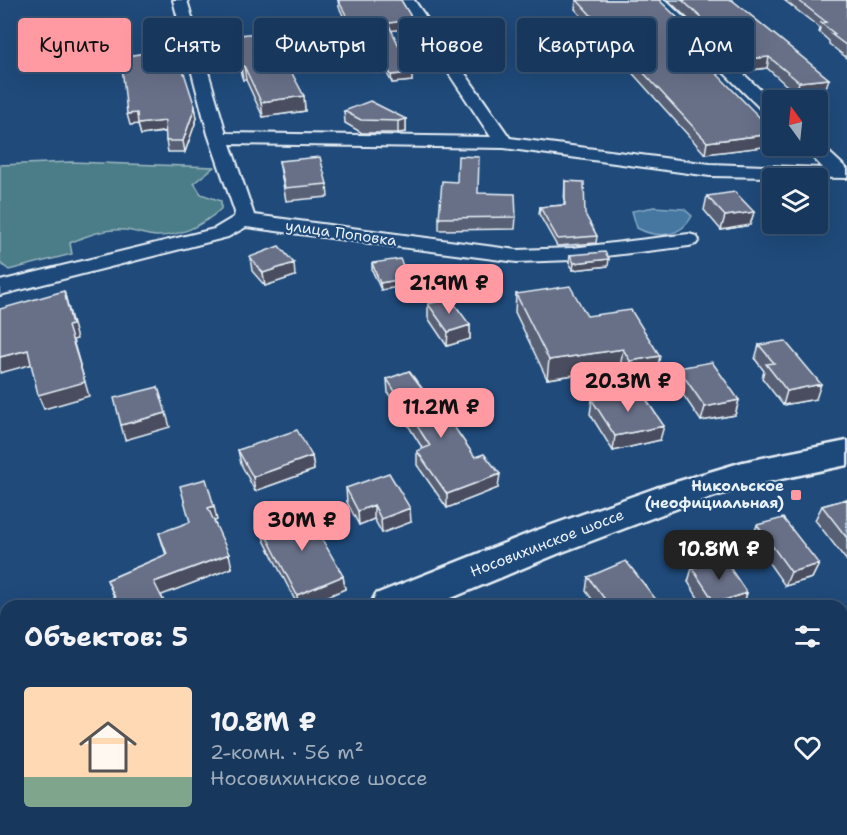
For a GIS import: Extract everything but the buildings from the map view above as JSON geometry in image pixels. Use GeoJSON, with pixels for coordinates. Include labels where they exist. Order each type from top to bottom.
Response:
{"type":"FeatureCollection","features":[{"type":"Feature","properties":{"kind":"main road","name":"Носовихинское шоссе"},"geometry":{"type":"LineString","coordinates":[[404,600],[561,535],[712,483],[847,453]]}},
{"type":"Feature","properties":{"kind":"street"},"geometry":{"type":"LineString","coordinates":[[0,288],[221,233],[243,220],[245,212],[219,138],[180,0]]}},
{"type":"Feature","properties":{"kind":"street"},"geometry":{"type":"LineString","coordinates":[[407,0],[504,143]]}},
{"type":"Feature","properties":{"kind":"street"},"geometry":{"type":"LineString","coordinates":[[657,0],[762,100]]}},
{"type":"Feature","properties":{"kind":"street"},"geometry":{"type":"LineString","coordinates":[[219,138],[504,143],[710,170],[842,174],[822,156]]}},
{"type":"Feature","properties":{"kind":"street","name":"улица Поповка"},"geometry":{"type":"LineString","coordinates":[[243,220],[517,256],[572,254],[689,240]]}},
{"type":"Feature","properties":{"kind":"green space"},"geometry":{"type":"Polygon","coordinates":[[[71,162],[214,167],[194,183],[201,194],[221,201],[221,209],[200,224],[175,234],[157,236],[125,230],[104,231],[70,243],[72,254],[9,270],[0,263],[0,165],[71,162]]]}},
{"type":"Feature","properties":{"kind":"water"},"geometry":{"type":"Polygon","coordinates":[[[654,207],[684,209],[692,216],[682,228],[668,234],[652,234],[637,228],[632,211],[654,207]]]}},
{"type":"Feature","properties":{"kind":"place","name":"Никольское (неофициальная)"},"geometry":{"type":"Point","coordinates":[796,495]}}]}
